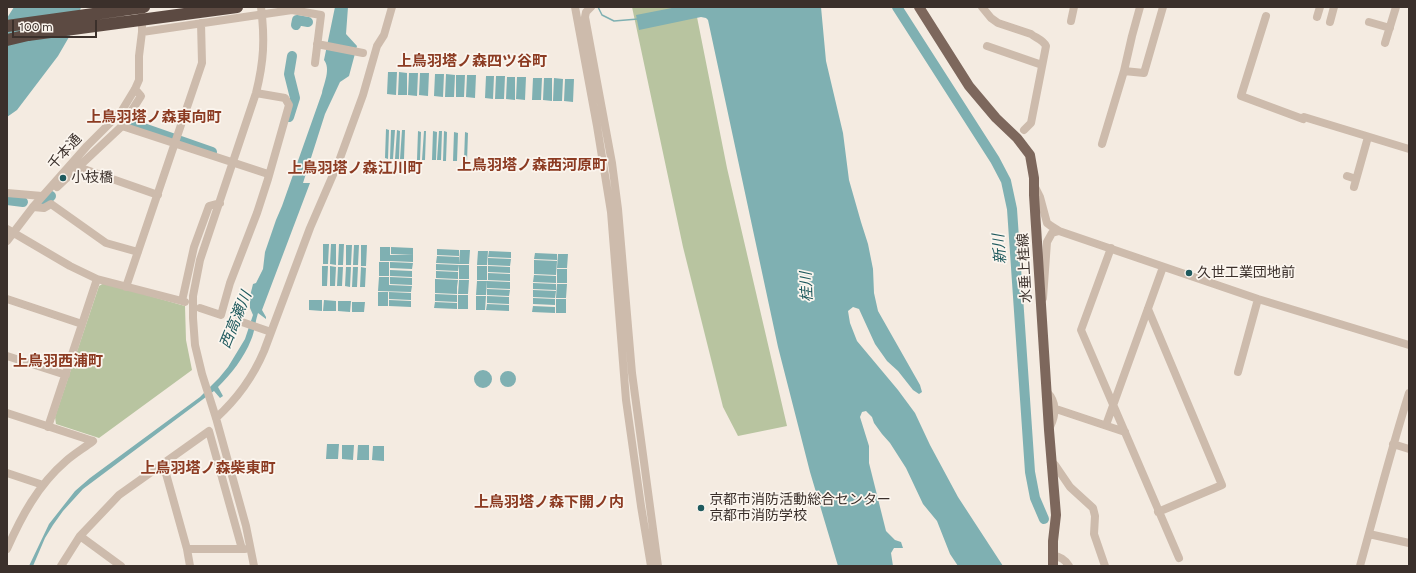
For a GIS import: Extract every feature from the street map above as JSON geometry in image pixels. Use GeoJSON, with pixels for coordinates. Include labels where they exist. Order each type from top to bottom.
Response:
{"type":"FeatureCollection","features":[{"type":"Feature","properties":{"kind":"highway"},"geometry":{"type":"LineString","coordinates":[[7,26],[143,7]]}},
{"type":"Feature","properties":{"kind":"highway"},"geometry":{"type":"LineString","coordinates":[[7,39],[237,7]]}},
{"type":"Feature","properties":{"kind":"main road","name":"水垂上桂線"},"geometry":{"type":"LineString","coordinates":[[918,7],[969,86],[1030,155],[1034,184],[1048,430],[1056,515],[1052,555],[1053,566]]}},
{"type":"Feature","properties":{"kind":"street","name":"千本通"},"geometry":{"type":"LineString","coordinates":[[7,241],[10,231],[121,112],[135,90],[139,80],[139,56],[143,7]]}},
{"type":"Feature","properties":{"kind":"street"},"geometry":{"type":"LineString","coordinates":[[214,414],[235,399],[258,366],[310,228],[339,161],[363,95],[377,46],[384,35],[392,7]]}},
{"type":"Feature","properties":{"kind":"street"},"geometry":{"type":"LineString","coordinates":[[591,7],[586,12],[584,17],[612,163],[625,271],[632,373],[658,566]]}},
{"type":"Feature","properties":{"kind":"street"},"geometry":{"type":"LineString","coordinates":[[982,7],[991,18],[998,23],[1031,34],[1046,46],[1031,123],[1024,130]]}},
{"type":"Feature","properties":{"kind":"street"},"geometry":{"type":"LineString","coordinates":[[1071,21],[1074,7]]}},
{"type":"Feature","properties":{"kind":"street"},"geometry":{"type":"LineString","coordinates":[[1102,144],[1124,71],[1140,7]]}},
{"type":"Feature","properties":{"kind":"street"},"geometry":{"type":"LineString","coordinates":[[1124,71],[1144,73],[1163,7]]}},
{"type":"Feature","properties":{"kind":"street"},"geometry":{"type":"LineString","coordinates":[[1317,17],[1319,7]]}},
{"type":"Feature","properties":{"kind":"street"},"geometry":{"type":"LineString","coordinates":[[1330,22],[1334,7]]}},
{"type":"Feature","properties":{"kind":"street"},"geometry":{"type":"LineString","coordinates":[[1385,43],[1396,7]]}},
{"type":"Feature","properties":{"kind":"street"},"geometry":{"type":"LineString","coordinates":[[576,9],[611,212],[626,400],[651,566]]}},
{"type":"Feature","properties":{"kind":"street"},"geometry":{"type":"LineString","coordinates":[[142,32],[201,23],[261,11],[292,10],[321,15],[315,63]]}},
{"type":"Feature","properties":{"kind":"street"},"geometry":{"type":"LineString","coordinates":[[246,549],[246,526],[195,345],[192,318],[192,296],[200,260],[220,203],[260,77],[264,48],[261,11]]}},
{"type":"Feature","properties":{"kind":"street"},"geometry":{"type":"LineString","coordinates":[[1266,16],[1241,96],[1304,118],[1409,149]]}},
{"type":"Feature","properties":{"kind":"street"},"geometry":{"type":"LineString","coordinates":[[1369,22],[1390,28]]}},
{"type":"Feature","properties":{"kind":"street"},"geometry":{"type":"LineString","coordinates":[[126,287],[202,63],[201,23]]}},
{"type":"Feature","properties":{"kind":"street"},"geometry":{"type":"LineString","coordinates":[[317,44],[363,53],[377,46]]}},
{"type":"Feature","properties":{"kind":"street"},"geometry":{"type":"LineString","coordinates":[[987,46],[1042,65]]}},
{"type":"Feature","properties":{"kind":"street"},"geometry":{"type":"LineString","coordinates":[[363,53],[372,64]]}},
{"type":"Feature","properties":{"kind":"street"},"geometry":{"type":"LineString","coordinates":[[49,189],[56,188],[122,126],[141,96],[135,90]]}},
{"type":"Feature","properties":{"kind":"street"},"geometry":{"type":"LineString","coordinates":[[200,308],[221,316],[230,283],[257,213],[268,179],[268,174],[289,104],[285,98],[256,93]]}},
{"type":"Feature","properties":{"kind":"street"},"geometry":{"type":"LineString","coordinates":[[122,126],[176,141],[233,163],[268,174]]}},
{"type":"Feature","properties":{"kind":"street"},"geometry":{"type":"LineString","coordinates":[[1347,176],[1355,183],[1368,137]]}},
{"type":"Feature","properties":{"kind":"street"},"geometry":{"type":"LineString","coordinates":[[78,167],[158,194]]}},
{"type":"Feature","properties":{"kind":"street"},"geometry":{"type":"LineString","coordinates":[[1034,184],[1040,197],[1048,223],[1059,231],[1258,299],[1409,345]]}},
{"type":"Feature","properties":{"kind":"street"},"geometry":{"type":"LineString","coordinates":[[7,193],[42,196]]}},
{"type":"Feature","properties":{"kind":"street"},"geometry":{"type":"LineString","coordinates":[[10,231],[70,266],[97,279],[183,302],[194,246],[209,206],[220,203]]}},
{"type":"Feature","properties":{"kind":"street"},"geometry":{"type":"LineString","coordinates":[[33,207],[44,208],[51,204],[106,243],[138,252]]}},
{"type":"Feature","properties":{"kind":"street"},"geometry":{"type":"LineString","coordinates":[[1041,306],[1044,294],[1047,242],[1052,233],[1059,231]]}},
{"type":"Feature","properties":{"kind":"street"},"geometry":{"type":"LineString","coordinates":[[1111,248],[1081,330],[1179,558]]}},
{"type":"Feature","properties":{"kind":"street"},"geometry":{"type":"LineString","coordinates":[[1106,425],[1163,267]]}},
{"type":"Feature","properties":{"kind":"street"},"geometry":{"type":"LineString","coordinates":[[616,272],[625,271]]}},
{"type":"Feature","properties":{"kind":"street"},"geometry":{"type":"LineString","coordinates":[[48,427],[97,279]]}},
{"type":"Feature","properties":{"kind":"street"},"geometry":{"type":"LineString","coordinates":[[7,299],[82,324]]}},
{"type":"Feature","properties":{"kind":"street"},"geometry":{"type":"LineString","coordinates":[[1238,372],[1258,299]]}},
{"type":"Feature","properties":{"kind":"street"},"geometry":{"type":"LineString","coordinates":[[1148,309],[1222,485],[1158,512]]}},
{"type":"Feature","properties":{"kind":"street"},"geometry":{"type":"LineString","coordinates":[[236,320],[270,332]]}},
{"type":"Feature","properties":{"kind":"street"},"geometry":{"type":"LineString","coordinates":[[7,356],[66,375]]}},
{"type":"Feature","properties":{"kind":"street"},"geometry":{"type":"LineString","coordinates":[[1046,391],[1056,409],[1048,430]]}},
{"type":"Feature","properties":{"kind":"street"},"geometry":{"type":"LineString","coordinates":[[1360,566],[1393,444],[1409,393]]}},
{"type":"Feature","properties":{"kind":"street"},"geometry":{"type":"LineString","coordinates":[[1056,409],[1125,432]]}},
{"type":"Feature","properties":{"kind":"street"},"geometry":{"type":"LineString","coordinates":[[7,413],[94,441],[65,462],[43,485],[10,532],[7,549]]}},
{"type":"Feature","properties":{"kind":"street"},"geometry":{"type":"LineString","coordinates":[[61,566],[80,536],[119,495],[209,431],[246,549],[254,566]]}},
{"type":"Feature","properties":{"kind":"street"},"geometry":{"type":"LineString","coordinates":[[1393,444],[1409,449]]}},
{"type":"Feature","properties":{"kind":"street"},"geometry":{"type":"LineString","coordinates":[[1051,462],[1055,465],[1070,487],[1092,508],[1095,516],[1094,534],[1105,566]]}},
{"type":"Feature","properties":{"kind":"street"},"geometry":{"type":"LineString","coordinates":[[163,463],[187,549],[190,566]]}},
{"type":"Feature","properties":{"kind":"street"},"geometry":{"type":"LineString","coordinates":[[7,473],[43,485]]}},
{"type":"Feature","properties":{"kind":"street"},"geometry":{"type":"LineString","coordinates":[[1369,534],[1409,543]]}},
{"type":"Feature","properties":{"kind":"street"},"geometry":{"type":"LineString","coordinates":[[80,536],[121,566]]}},
{"type":"Feature","properties":{"kind":"street"},"geometry":{"type":"LineString","coordinates":[[187,549],[246,549]]}},
{"type":"Feature","properties":{"kind":"street"},"geometry":{"type":"LineString","coordinates":[[1052,555],[1062,558],[1069,566]]}},
{"type":"Feature","properties":{"kind":"green space"},"geometry":{"type":"Polygon","coordinates":[[[632,7],[695,7],[727,168],[787,426],[738,436],[723,407],[683,247],[632,7]]]}},
{"type":"Feature","properties":{"kind":"green space"},"geometry":{"type":"Polygon","coordinates":[[[104,283],[185,306],[186,340],[192,370],[99,438],[56,424],[55,417],[99,286],[104,283]]]}},
{"type":"Feature","properties":{"kind":"water"},"geometry":{"type":"Polygon","coordinates":[[[14,7],[81,7],[76,25],[58,56],[17,110],[7,117],[7,18],[14,7]]]}},
{"type":"Feature","properties":{"kind":"water"},"geometry":{"type":"Polygon","coordinates":[[[335,7],[348,7],[346,34],[357,46],[349,76],[340,82],[325,114],[303,183],[310,183],[262,310],[266,319],[258,313],[252,337],[245,353],[218,387],[223,396],[220,398],[214,391],[83,489],[63,511],[53,525],[45,538],[33,566],[29,566],[49,524],[75,491],[90,478],[200,397],[228,367],[245,339],[253,315],[250,308],[250,296],[253,284],[256,283],[263,269],[265,252],[322,93],[327,72],[324,60],[335,7]]]}},
{"type":"Feature","properties":{"kind":"water","name":"桂川"},"geometry":{"type":"Polygon","coordinates":[[[677,7],[821,7],[826,61],[843,133],[849,180],[868,244],[873,269],[874,293],[878,311],[920,385],[922,392],[919,394],[913,390],[898,371],[887,361],[875,344],[859,309],[853,307],[848,311],[850,323],[857,341],[915,413],[930,445],[958,497],[1003,566],[958,566],[950,554],[937,521],[923,504],[906,468],[890,443],[874,423],[872,417],[866,411],[862,412],[860,417],[869,446],[869,463],[886,531],[895,540],[901,542],[903,548],[894,548],[891,553],[893,566],[838,566],[810,472],[778,347],[708,20],[701,17],[639,30],[636,15],[677,7]]]}},
{"type":"Feature","properties":{"kind":"water"},"geometry":{"type":"Polygon","coordinates":[[[388,72],[397,72],[396,95],[387,94],[388,72]]]}},
{"type":"Feature","properties":{"kind":"water"},"geometry":{"type":"Polygon","coordinates":[[[399,72],[407,73],[407,95],[398,95],[399,72]]]}},
{"type":"Feature","properties":{"kind":"water"},"geometry":{"type":"Polygon","coordinates":[[[409,73],[418,73],[417,96],[408,95],[409,73]]]}},
{"type":"Feature","properties":{"kind":"water"},"geometry":{"type":"Polygon","coordinates":[[[420,73],[429,73],[428,96],[419,95],[420,73]]]}},
{"type":"Feature","properties":{"kind":"water"},"geometry":{"type":"Polygon","coordinates":[[[435,74],[444,74],[443,97],[434,96],[435,74]]]}},
{"type":"Feature","properties":{"kind":"water"},"geometry":{"type":"Polygon","coordinates":[[[446,74],[455,75],[454,97],[445,97],[446,74]]]}},
{"type":"Feature","properties":{"kind":"water"},"geometry":{"type":"Polygon","coordinates":[[[456,75],[465,75],[464,97],[456,97],[456,75]]]}},
{"type":"Feature","properties":{"kind":"water"},"geometry":{"type":"Polygon","coordinates":[[[467,75],[476,75],[475,98],[466,97],[467,75]]]}},
{"type":"Feature","properties":{"kind":"water"},"geometry":{"type":"Polygon","coordinates":[[[486,76],[494,76],[493,99],[485,98],[486,76]]]}},
{"type":"Feature","properties":{"kind":"water"},"geometry":{"type":"Polygon","coordinates":[[[496,76],[505,76],[504,99],[495,99],[496,76]]]}},
{"type":"Feature","properties":{"kind":"water"},"geometry":{"type":"Polygon","coordinates":[[[507,77],[515,77],[515,100],[506,99],[507,77]]]}},
{"type":"Feature","properties":{"kind":"water"},"geometry":{"type":"Polygon","coordinates":[[[517,77],[526,77],[525,100],[516,99],[517,77]]]}},
{"type":"Feature","properties":{"kind":"water"},"geometry":{"type":"Polygon","coordinates":[[[533,78],[542,78],[541,100],[532,100],[533,78]]]}},
{"type":"Feature","properties":{"kind":"water"},"geometry":{"type":"Polygon","coordinates":[[[544,78],[552,78],[552,101],[543,100],[544,78]]]}},
{"type":"Feature","properties":{"kind":"water"},"geometry":{"type":"Polygon","coordinates":[[[554,78],[563,79],[562,101],[553,101],[554,78]]]}},
{"type":"Feature","properties":{"kind":"water"},"geometry":{"type":"Polygon","coordinates":[[[565,79],[574,79],[573,102],[564,101],[565,79]]]}},
{"type":"Feature","properties":{"kind":"water"},"geometry":{"type":"Polygon","coordinates":[[[386,129],[389,130],[388,159],[385,158],[386,129]]]}},
{"type":"Feature","properties":{"kind":"water"},"geometry":{"type":"Polygon","coordinates":[[[391,130],[395,130],[393,159],[390,159],[391,130]]]}},
{"type":"Feature","properties":{"kind":"water"},"geometry":{"type":"Polygon","coordinates":[[[397,130],[400,131],[399,159],[395,159],[397,130]]]}},
{"type":"Feature","properties":{"kind":"water"},"geometry":{"type":"Polygon","coordinates":[[[402,130],[405,130],[404,159],[400,159],[402,130]]]}},
{"type":"Feature","properties":{"kind":"water"},"geometry":{"type":"Polygon","coordinates":[[[418,131],[421,132],[420,160],[417,160],[418,131]]]}},
{"type":"Feature","properties":{"kind":"water"},"geometry":{"type":"Polygon","coordinates":[[[424,131],[426,131],[425,160],[422,160],[424,131]]]}},
{"type":"Feature","properties":{"kind":"water"},"geometry":{"type":"Polygon","coordinates":[[[433,131],[437,132],[436,160],[432,160],[433,131]]]}},
{"type":"Feature","properties":{"kind":"water"},"geometry":{"type":"Polygon","coordinates":[[[439,131],[442,131],[441,160],[437,160],[439,131]]]}},
{"type":"Feature","properties":{"kind":"water"},"geometry":{"type":"Polygon","coordinates":[[[444,131],[447,132],[446,161],[443,161],[444,131]]]}},
{"type":"Feature","properties":{"kind":"water"},"geometry":{"type":"Polygon","coordinates":[[[454,132],[458,133],[457,161],[453,161],[454,132]]]}},
{"type":"Feature","properties":{"kind":"water"},"geometry":{"type":"Polygon","coordinates":[[[465,132],[468,133],[467,162],[464,161],[465,132]]]}},
{"type":"Feature","properties":{"kind":"water"},"geometry":{"type":"Polygon","coordinates":[[[323,244],[329,244],[328,264],[323,264],[323,244]]]}},
{"type":"Feature","properties":{"kind":"water"},"geometry":{"type":"Polygon","coordinates":[[[331,244],[336,244],[336,265],[330,264],[331,244]]]}},
{"type":"Feature","properties":{"kind":"water"},"geometry":{"type":"Polygon","coordinates":[[[339,244],[344,244],[343,265],[338,265],[339,244]]]}},
{"type":"Feature","properties":{"kind":"water"},"geometry":{"type":"Polygon","coordinates":[[[346,245],[352,245],[351,265],[346,265],[346,245]]]}},
{"type":"Feature","properties":{"kind":"water"},"geometry":{"type":"Polygon","coordinates":[[[354,245],[359,245],[358,265],[353,265],[354,245]]]}},
{"type":"Feature","properties":{"kind":"water"},"geometry":{"type":"Polygon","coordinates":[[[361,245],[367,245],[366,266],[361,266],[361,245]]]}},
{"type":"Feature","properties":{"kind":"water"},"geometry":{"type":"Polygon","coordinates":[[[380,247],[390,247],[390,261],[380,261],[380,247]]]}},
{"type":"Feature","properties":{"kind":"water"},"geometry":{"type":"Polygon","coordinates":[[[391,247],[413,248],[413,255],[391,254],[391,247]]]}},
{"type":"Feature","properties":{"kind":"water"},"geometry":{"type":"Polygon","coordinates":[[[437,249],[459,250],[459,256],[437,255],[437,249]]]}},
{"type":"Feature","properties":{"kind":"water"},"geometry":{"type":"Polygon","coordinates":[[[460,250],[470,250],[469,264],[459,264],[460,250]]]}},
{"type":"Feature","properties":{"kind":"water"},"geometry":{"type":"Polygon","coordinates":[[[478,251],[488,251],[487,265],[477,265],[478,251]]]}},
{"type":"Feature","properties":{"kind":"water"},"geometry":{"type":"Polygon","coordinates":[[[489,251],[511,252],[511,258],[488,257],[489,251]]]}},
{"type":"Feature","properties":{"kind":"water"},"geometry":{"type":"Polygon","coordinates":[[[535,253],[557,254],[557,260],[534,259],[535,253]]]}},
{"type":"Feature","properties":{"kind":"water"},"geometry":{"type":"Polygon","coordinates":[[[558,254],[568,254],[567,268],[557,268],[558,254]]]}},
{"type":"Feature","properties":{"kind":"water"},"geometry":{"type":"Polygon","coordinates":[[[390,255],[413,255],[413,262],[390,261],[390,255]]]}},
{"type":"Feature","properties":{"kind":"water"},"geometry":{"type":"Polygon","coordinates":[[[437,256],[459,257],[459,264],[436,263],[437,256]]]}},
{"type":"Feature","properties":{"kind":"water"},"geometry":{"type":"Polygon","coordinates":[[[488,258],[511,259],[510,266],[488,265],[488,258]]]}},
{"type":"Feature","properties":{"kind":"water"},"geometry":{"type":"Polygon","coordinates":[[[534,260],[557,261],[556,275],[534,274],[534,260]]]}},
{"type":"Feature","properties":{"kind":"water"},"geometry":{"type":"Polygon","coordinates":[[[379,262],[389,262],[389,276],[379,276],[379,262]]]}},
{"type":"Feature","properties":{"kind":"water"},"geometry":{"type":"Polygon","coordinates":[[[390,262],[413,263],[412,269],[390,268],[390,262]]]}},
{"type":"Feature","properties":{"kind":"water"},"geometry":{"type":"Polygon","coordinates":[[[436,264],[459,265],[458,271],[436,270],[436,264]]]}},
{"type":"Feature","properties":{"kind":"water"},"geometry":{"type":"Polygon","coordinates":[[[459,265],[469,265],[469,279],[459,279],[459,265]]]}},
{"type":"Feature","properties":{"kind":"water"},"geometry":{"type":"Polygon","coordinates":[[[322,266],[328,266],[327,286],[322,286],[322,266]]]}},
{"type":"Feature","properties":{"kind":"water"},"geometry":{"type":"Polygon","coordinates":[[[330,266],[336,267],[335,286],[330,286],[330,266]]]}},
{"type":"Feature","properties":{"kind":"water"},"geometry":{"type":"Polygon","coordinates":[[[477,266],[487,266],[487,280],[477,280],[477,266]]]}},
{"type":"Feature","properties":{"kind":"water"},"geometry":{"type":"Polygon","coordinates":[[[488,266],[510,267],[510,273],[488,272],[488,266]]]}},
{"type":"Feature","properties":{"kind":"water"},"geometry":{"type":"Polygon","coordinates":[[[338,267],[343,267],[342,286],[337,286],[338,267]]]}},
{"type":"Feature","properties":{"kind":"water"},"geometry":{"type":"Polygon","coordinates":[[[346,267],[351,267],[350,287],[345,286],[346,267]]]}},
{"type":"Feature","properties":{"kind":"water"},"geometry":{"type":"Polygon","coordinates":[[[353,267],[358,267],[357,287],[352,287],[353,267]]]}},
{"type":"Feature","properties":{"kind":"water"},"geometry":{"type":"Polygon","coordinates":[[[361,267],[366,268],[365,287],[360,287],[361,267]]]}},
{"type":"Feature","properties":{"kind":"water"},"geometry":{"type":"Polygon","coordinates":[[[557,269],[567,269],[567,283],[557,283],[557,269]]]}},
{"type":"Feature","properties":{"kind":"water"},"geometry":{"type":"Polygon","coordinates":[[[390,270],[412,271],[412,277],[390,276],[390,270]]]}},
{"type":"Feature","properties":{"kind":"water"},"geometry":{"type":"Polygon","coordinates":[[[436,271],[458,272],[458,279],[436,278],[436,271]]]}},
{"type":"Feature","properties":{"kind":"water"},"geometry":{"type":"Polygon","coordinates":[[[488,273],[510,274],[510,281],[488,280],[488,273]]]}},
{"type":"Feature","properties":{"kind":"water"},"geometry":{"type":"Polygon","coordinates":[[[534,275],[556,276],[556,283],[533,282],[534,275]]]}},
{"type":"Feature","properties":{"kind":"water"},"geometry":{"type":"Polygon","coordinates":[[[379,277],[389,277],[389,285],[412,286],[411,292],[378,291],[379,277]]]}},
{"type":"Feature","properties":{"kind":"water"},"geometry":{"type":"Polygon","coordinates":[[[390,277],[412,278],[412,285],[390,284],[390,277]]]}},
{"type":"Feature","properties":{"kind":"water"},"geometry":{"type":"Polygon","coordinates":[[[435,279],[458,280],[457,287],[435,286],[435,279]]]}},
{"type":"Feature","properties":{"kind":"water"},"geometry":{"type":"Polygon","coordinates":[[[459,280],[469,280],[468,294],[458,294],[459,280]]]}},
{"type":"Feature","properties":{"kind":"water"},"geometry":{"type":"Polygon","coordinates":[[[477,281],[487,281],[486,295],[476,295],[477,281]]]}},
{"type":"Feature","properties":{"kind":"water"},"geometry":{"type":"Polygon","coordinates":[[[487,281],[510,282],[510,289],[487,288],[487,281]]]}},
{"type":"Feature","properties":{"kind":"water"},"geometry":{"type":"Polygon","coordinates":[[[533,283],[556,284],[556,290],[533,289],[533,283]]]}},
{"type":"Feature","properties":{"kind":"water"},"geometry":{"type":"Polygon","coordinates":[[[557,284],[567,284],[566,298],[556,298],[557,284]]]}},
{"type":"Feature","properties":{"kind":"water"},"geometry":{"type":"Polygon","coordinates":[[[435,286],[457,287],[457,294],[435,293],[435,286]]]}},
{"type":"Feature","properties":{"kind":"water"},"geometry":{"type":"Polygon","coordinates":[[[487,289],[510,290],[509,296],[487,295],[487,289]]]}},
{"type":"Feature","properties":{"kind":"water"},"geometry":{"type":"Polygon","coordinates":[[[533,290],[556,291],[555,298],[533,297],[533,290]]]}},
{"type":"Feature","properties":{"kind":"water"},"geometry":{"type":"Polygon","coordinates":[[[378,292],[388,292],[388,306],[378,306],[378,292]]]}},
{"type":"Feature","properties":{"kind":"water"},"geometry":{"type":"Polygon","coordinates":[[[389,292],[411,293],[411,300],[389,299],[389,292]]]}},
{"type":"Feature","properties":{"kind":"water"},"geometry":{"type":"Polygon","coordinates":[[[435,294],[457,295],[457,302],[435,301],[435,294]]]}},
{"type":"Feature","properties":{"kind":"water"},"geometry":{"type":"Polygon","coordinates":[[[458,295],[468,295],[468,309],[458,309],[458,295]]]}},
{"type":"Feature","properties":{"kind":"water"},"geometry":{"type":"Polygon","coordinates":[[[476,296],[486,296],[485,310],[476,310],[476,296]]]}},
{"type":"Feature","properties":{"kind":"water"},"geometry":{"type":"Polygon","coordinates":[[[487,296],[509,297],[509,304],[487,303],[487,296]]]}},
{"type":"Feature","properties":{"kind":"water"},"geometry":{"type":"Polygon","coordinates":[[[533,298],[555,299],[555,305],[533,304],[533,298]]]}},
{"type":"Feature","properties":{"kind":"water"},"geometry":{"type":"Polygon","coordinates":[[[556,299],[566,299],[566,313],[556,313],[556,299]]]}},
{"type":"Feature","properties":{"kind":"water"},"geometry":{"type":"Polygon","coordinates":[[[309,300],[322,300],[322,311],[309,310],[309,300]]]}},
{"type":"Feature","properties":{"kind":"water"},"geometry":{"type":"Polygon","coordinates":[[[324,300],[336,301],[336,311],[323,311],[324,300]]]}},
{"type":"Feature","properties":{"kind":"water"},"geometry":{"type":"Polygon","coordinates":[[[389,300],[411,301],[411,307],[389,306],[389,300]]]}},
{"type":"Feature","properties":{"kind":"water"},"geometry":{"type":"Polygon","coordinates":[[[338,301],[351,301],[350,312],[338,311],[338,301]]]}},
{"type":"Feature","properties":{"kind":"water"},"geometry":{"type":"Polygon","coordinates":[[[352,302],[365,302],[364,312],[352,312],[352,302]]]}},
{"type":"Feature","properties":{"kind":"water"},"geometry":{"type":"Polygon","coordinates":[[[435,302],[457,303],[457,309],[434,308],[435,302]]]}},
{"type":"Feature","properties":{"kind":"water"},"geometry":{"type":"Polygon","coordinates":[[[487,304],[509,305],[509,311],[486,310],[487,304]]]}},
{"type":"Feature","properties":{"kind":"water"},"geometry":{"type":"Polygon","coordinates":[[[533,306],[555,307],[555,313],[532,312],[533,306]]]}},
{"type":"Feature","properties":{"kind":"water"},"geometry":{"type":"Polygon","coordinates":[[[483,370],[489,373],[492,379],[489,385],[483,388],[477,385],[474,379],[477,373],[483,370]]]}},
{"type":"Feature","properties":{"kind":"water"},"geometry":{"type":"Polygon","coordinates":[[[505,371],[511,371],[516,376],[514,385],[511,387],[505,387],[500,382],[500,376],[505,371]]]}},
{"type":"Feature","properties":{"kind":"water"},"geometry":{"type":"Polygon","coordinates":[[[327,444],[339,444],[338,459],[326,459],[327,444]]]}},
{"type":"Feature","properties":{"kind":"water"},"geometry":{"type":"Polygon","coordinates":[[[342,445],[354,445],[353,460],[342,459],[342,445]]]}},
{"type":"Feature","properties":{"kind":"water"},"geometry":{"type":"Polygon","coordinates":[[[358,445],[369,445],[369,460],[357,460],[358,445]]]}},
{"type":"Feature","properties":{"kind":"water"},"geometry":{"type":"Polygon","coordinates":[[[373,446],[384,446],[384,461],[372,460],[373,446]]]}},
{"type":"Feature","properties":{"kind":"waterway"},"geometry":{"type":"LineString","coordinates":[[598,7],[602,15],[614,21],[638,19]]}},
{"type":"Feature","properties":{"kind":"waterway","name":"新川"},"geometry":{"type":"LineString","coordinates":[[897,7],[995,160],[1006,181],[1012,209],[1030,472],[1035,498],[1044,519]]}},
{"type":"Feature","properties":{"kind":"waterway"},"geometry":{"type":"LineString","coordinates":[[296,25],[297,20],[308,22]]}},
{"type":"Feature","properties":{"kind":"waterway"},"geometry":{"type":"LineString","coordinates":[[289,117],[295,98],[289,74],[292,56]]}},
{"type":"Feature","properties":{"kind":"waterway"},"geometry":{"type":"LineString","coordinates":[[129,123],[212,152]]}},
{"type":"Feature","properties":{"kind":"waterway"},"geometry":{"type":"LineString","coordinates":[[43,204],[51,196]]}},
{"type":"Feature","properties":{"kind":"waterway"},"geometry":{"type":"LineString","coordinates":[[7,200],[23,202]]}},
{"type":"Feature","properties":{"kind":"place","name":"小枝橋"},"geometry":{"type":"Point","coordinates":[63,178]}},
{"type":"Feature","properties":{"kind":"place","name":"久世工業団地前"},"geometry":{"type":"Point","coordinates":[1189,273]}},
{"type":"Feature","properties":{"kind":"place","name":"京都市消防活動総合センター 京都市消防学校"},"geometry":{"type":"Point","coordinates":[701,508]}},
{"type":"Feature","properties":{"kind":"district","name":"上鳥羽塔ノ森四ツ谷町"},"geometry":{"type":"Point","coordinates":[472,62]}},
{"type":"Feature","properties":{"kind":"district","name":"上鳥羽塔ノ森東向町"},"geometry":{"type":"Point","coordinates":[154,118]}},
{"type":"Feature","properties":{"kind":"district","name":"上鳥羽塔ノ森西河原町"},"geometry":{"type":"Point","coordinates":[532,166]}},
{"type":"Feature","properties":{"kind":"district","name":"上鳥羽塔ノ森江川町"},"geometry":{"type":"Point","coordinates":[355,169]}},
{"type":"Feature","properties":{"kind":"district","name":"上鳥羽西浦町"},"geometry":{"type":"Point","coordinates":[58,362]}},
{"type":"Feature","properties":{"kind":"district","name":"上鳥羽塔ノ森柴東町"},"geometry":{"type":"Point","coordinates":[208,469]}},
{"type":"Feature","properties":{"kind":"district","name":"上鳥羽塔ノ森下開ノ内"},"geometry":{"type":"Point","coordinates":[549,503]}},
{"type":"Feature","properties":{"kind":"water label","name":"西高瀬川"},"geometry":{"type":"Point","coordinates":[236,320]}}]}
